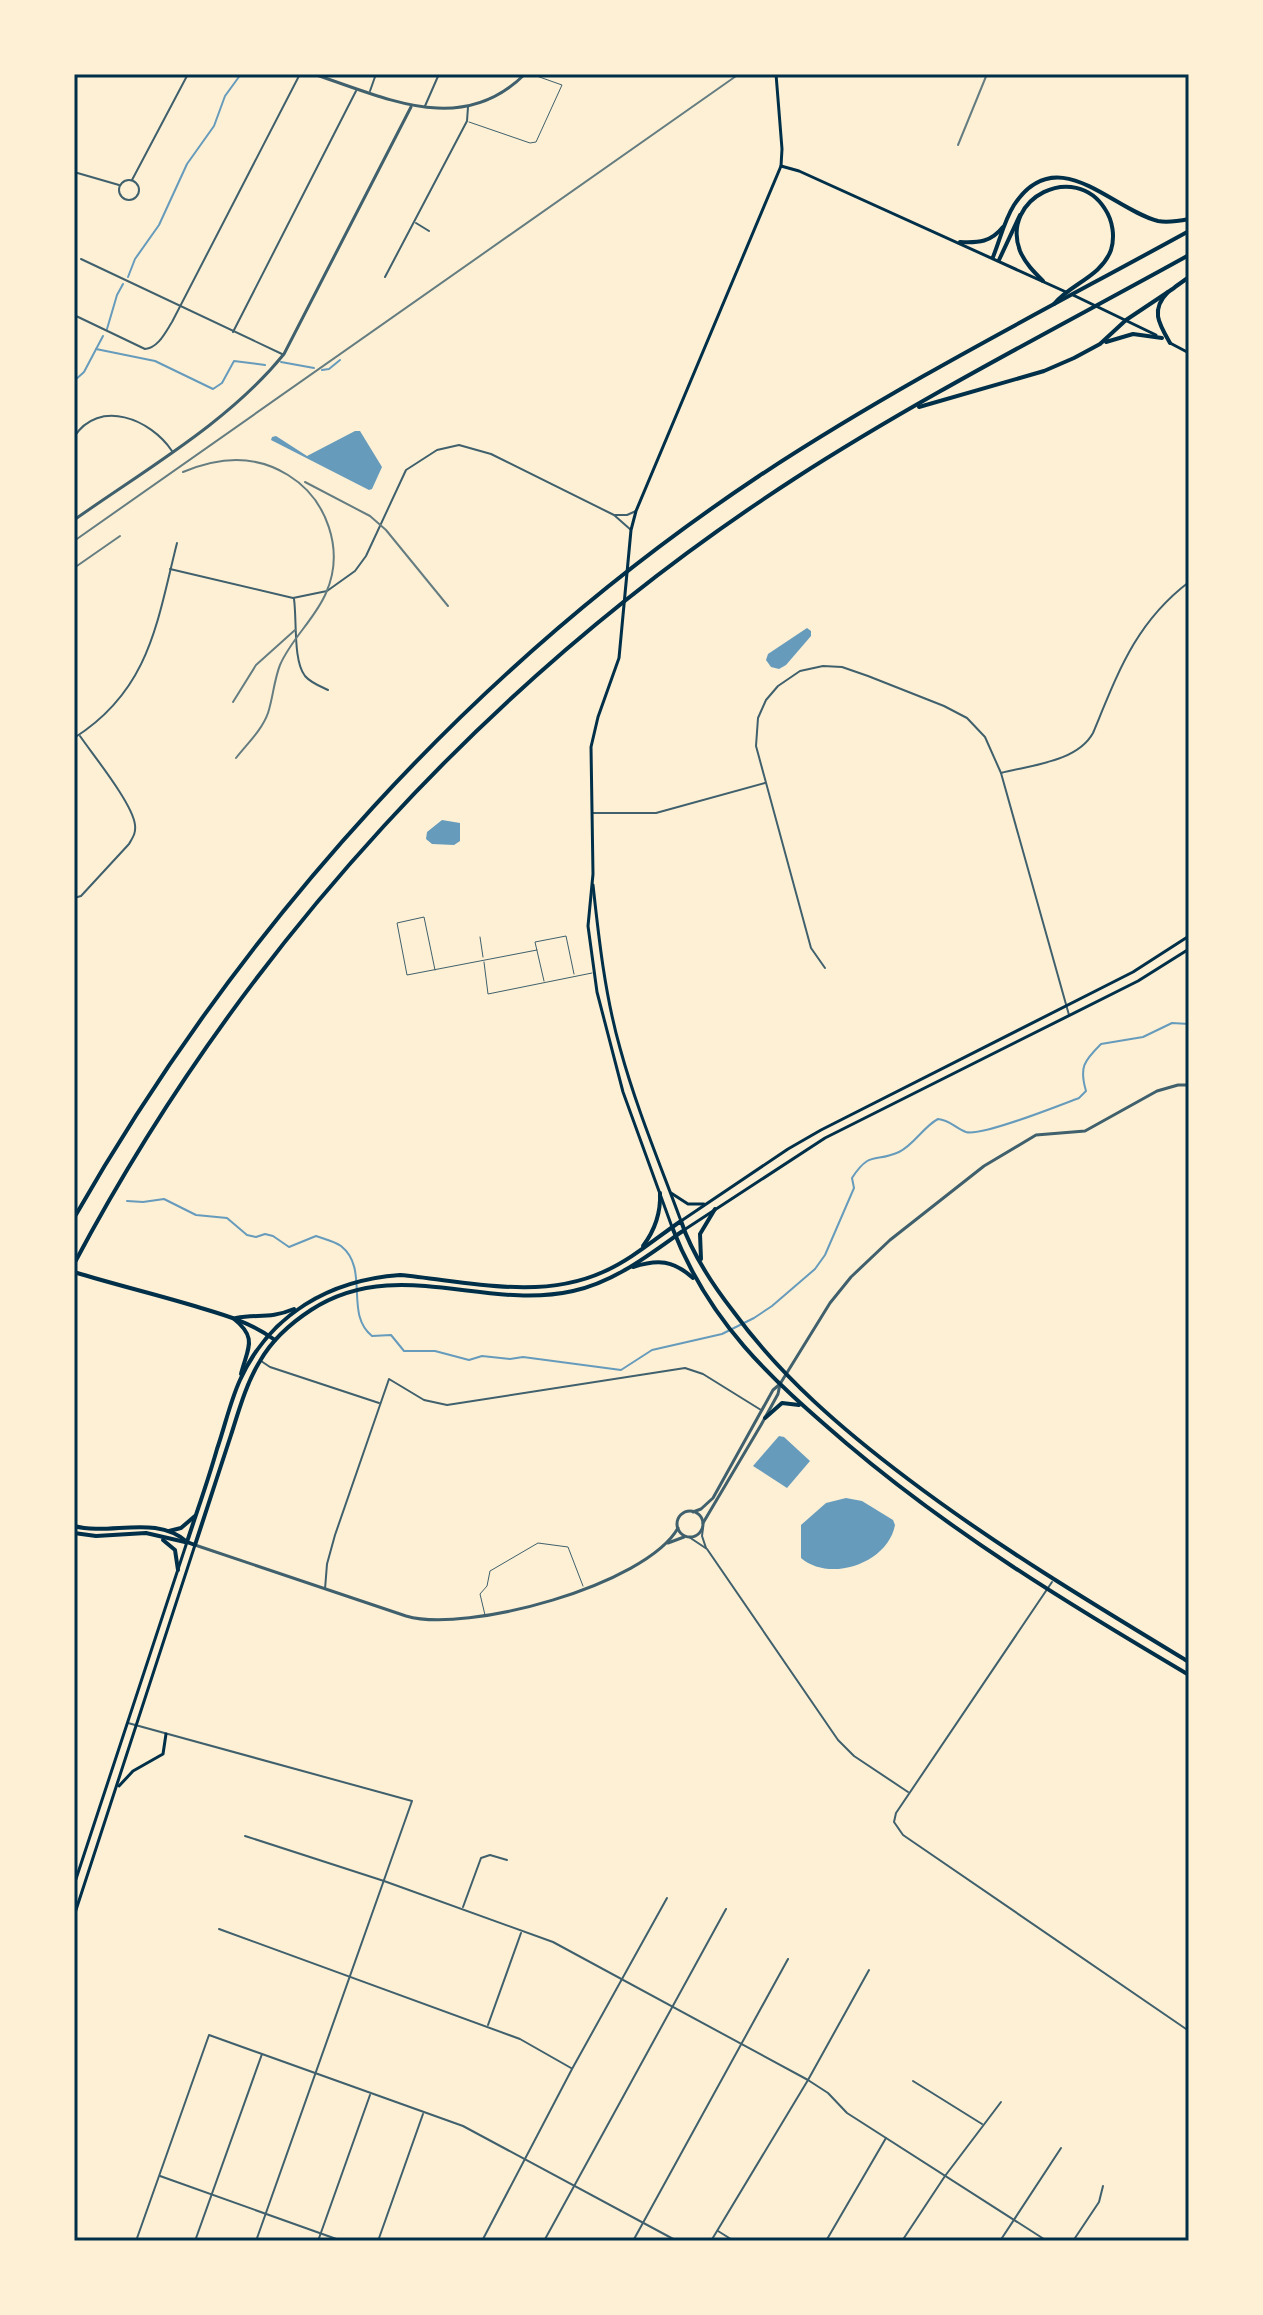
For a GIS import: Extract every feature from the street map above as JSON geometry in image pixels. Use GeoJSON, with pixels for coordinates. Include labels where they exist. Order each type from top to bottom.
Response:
{"type":"FeatureCollection","features":[{"type":"Feature","properties":{"kind":"highway"},"geometry":{"type":"LineString","coordinates":[[993,257],[1004,225],[1025,192],[1040,183],[1060,178],[1090,185],[1160,221],[1189,219]]}},
{"type":"Feature","properties":{"kind":"highway"},"geometry":{"type":"LineString","coordinates":[[999,260],[1021,213],[1038,194],[1054,187],[1068,186],[1080,189],[1101,203],[1112,225],[1111,249],[1103,264],[1062,294],[1053,306]]}},
{"type":"Feature","properties":{"kind":"highway"},"geometry":{"type":"LineString","coordinates":[[1021,213],[1019,247],[1043,281]]}},
{"type":"Feature","properties":{"kind":"highway"},"geometry":{"type":"LineString","coordinates":[[960,242],[985,241],[996,235],[1004,225]]}},
{"type":"Feature","properties":{"kind":"highway"},"geometry":{"type":"LineString","coordinates":[[74,1218],[164,1071],[253,947],[358,822],[492,687],[619,578],[755,478],[886,397],[1189,231]]}},
{"type":"Feature","properties":{"kind":"highway"},"geometry":{"type":"LineString","coordinates":[[74,1264],[153,1128],[240,1001],[326,892],[437,771],[525,686],[634,593],[765,498],[909,410],[1189,255]]}},
{"type":"Feature","properties":{"kind":"highway"},"geometry":{"type":"LineString","coordinates":[[1100,344],[1126,320],[1189,277]]}},
{"type":"Feature","properties":{"kind":"highway"},"geometry":{"type":"LineString","coordinates":[[1170,343],[1156,315],[1161,300],[1174,288]]}},
{"type":"Feature","properties":{"kind":"highway"},"geometry":{"type":"LineString","coordinates":[[909,410],[1044,371],[1100,344],[1133,334],[1162,338]]}},
{"type":"Feature","properties":{"kind":"highway"},"geometry":{"type":"LineString","coordinates":[[641,1249],[656,1223],[660,1193]]}},
{"type":"Feature","properties":{"kind":"highway"},"geometry":{"type":"LineString","coordinates":[[702,1265],[700,1234],[715,1209]]}},
{"type":"Feature","properties":{"kind":"highway"},"geometry":{"type":"LineString","coordinates":[[240,1381],[268,1335],[300,1307],[349,1283],[400,1275],[538,1288],[562,1285],[606,1271],[681,1221],[702,1265],[748,1332],[786,1375],[877,1456],[961,1519],[1053,1580],[1189,1662]]}},
{"type":"Feature","properties":{"kind":"highway"},"geometry":{"type":"LineString","coordinates":[[672,1227],[694,1279],[736,1339],[804,1407],[906,1492],[993,1554],[1189,1675]]}},
{"type":"Feature","properties":{"kind":"highway"},"geometry":{"type":"LineString","coordinates":[[74,1533],[96,1536],[141,1533],[195,1545],[242,1400],[260,1360],[275,1340],[315,1308],[351,1291],[395,1283],[511,1295],[545,1295],[592,1286],[626,1269],[684,1230]]}},
{"type":"Feature","properties":{"kind":"highway"},"geometry":{"type":"LineString","coordinates":[[626,1269],[662,1261],[678,1265],[694,1279]]}},
{"type":"Feature","properties":{"kind":"highway"},"geometry":{"type":"LineString","coordinates":[[74,1272],[234,1318],[275,1340]]}},
{"type":"Feature","properties":{"kind":"highway"},"geometry":{"type":"LineString","coordinates":[[234,1318],[268,1317],[300,1307]]}},
{"type":"Feature","properties":{"kind":"highway"},"geometry":{"type":"LineString","coordinates":[[187,1542],[240,1381],[250,1338],[234,1318]]}},
{"type":"Feature","properties":{"kind":"highway"},"geometry":{"type":"LineString","coordinates":[[765,1418],[782,1403],[804,1407]]}},
{"type":"Feature","properties":{"kind":"highway"},"geometry":{"type":"LineString","coordinates":[[167,1532],[181,1528],[195,1516]]}},
{"type":"Feature","properties":{"kind":"highway"},"geometry":{"type":"LineString","coordinates":[[74,1526],[97,1529],[144,1527],[181,1536],[187,1542]]}},
{"type":"Feature","properties":{"kind":"highway"},"geometry":{"type":"LineString","coordinates":[[158,1536],[175,1550],[178,1570]]}},
{"type":"Feature","properties":{"kind":"main road"},"geometry":{"type":"LineString","coordinates":[[776,74],[781,166],[636,511],[631,530],[619,658],[593,733],[593,882],[604,979],[632,1089],[681,1221],[821,1130],[1133,972],[1189,936]]}},
{"type":"Feature","properties":{"kind":"main road"},"geometry":{"type":"LineString","coordinates":[[781,166],[799,171],[993,257],[1189,353]]}},
{"type":"Feature","properties":{"kind":"main road"},"geometry":{"type":"LineString","coordinates":[[593,882],[588,926],[595,973],[623,1092],[672,1227]]}},
{"type":"Feature","properties":{"kind":"main road"},"geometry":{"type":"LineString","coordinates":[[684,1230],[825,1138],[1138,981],[1189,949]]}},
{"type":"Feature","properties":{"kind":"main road"},"geometry":{"type":"LineString","coordinates":[[671,1193],[688,1204],[699,1206],[711,1201]]}},
{"type":"Feature","properties":{"kind":"main road"},"geometry":{"type":"LineString","coordinates":[[74,1885],[187,1542]]}},
{"type":"Feature","properties":{"kind":"main road"},"geometry":{"type":"LineString","coordinates":[[74,1916],[195,1545]]}},
{"type":"Feature","properties":{"kind":"main road"},"geometry":{"type":"LineString","coordinates":[[117,1789],[133,1771],[163,1754],[166,1734]]}},
{"type":"Feature","properties":{"kind":"street"},"geometry":{"type":"LineString","coordinates":[[132,180],[188,74]]}},
{"type":"Feature","properties":{"kind":"street"},"geometry":{"type":"LineString","coordinates":[[74,315],[145,349],[156,345],[179,307],[300,74]]}},
{"type":"Feature","properties":{"kind":"street"},"geometry":{"type":"LineString","coordinates":[[313,74],[411,107],[443,110],[486,101],[528,74]]}},
{"type":"Feature","properties":{"kind":"street"},"geometry":{"type":"LineString","coordinates":[[369,92],[376,74]]}},
{"type":"Feature","properties":{"kind":"street"},"geometry":{"type":"LineString","coordinates":[[424,107],[439,74]]}},
{"type":"Feature","properties":{"kind":"street"},"geometry":{"type":"LineString","coordinates":[[233,332],[358,88]]}},
{"type":"Feature","properties":{"kind":"street"},"geometry":{"type":"LineString","coordinates":[[385,277],[467,121],[469,106]]}},
{"type":"Feature","properties":{"kind":"street"},"geometry":{"type":"LineString","coordinates":[[74,107],[74,119]]}},
{"type":"Feature","properties":{"kind":"street"},"geometry":{"type":"LineString","coordinates":[[74,520],[235,407],[262,382],[284,354],[411,107]]}},
{"type":"Feature","properties":{"kind":"street"},"geometry":{"type":"LineString","coordinates":[[74,172],[121,185]]}},
{"type":"Feature","properties":{"kind":"street"},"geometry":{"type":"LineString","coordinates":[[121,185],[121,195],[133,199],[139,189],[132,180]]}},
{"type":"Feature","properties":{"kind":"street"},"geometry":{"type":"LineString","coordinates":[[121,185],[132,180]]}},
{"type":"Feature","properties":{"kind":"street"},"geometry":{"type":"LineString","coordinates":[[415,223],[429,231]]}},
{"type":"Feature","properties":{"kind":"street"},"geometry":{"type":"LineString","coordinates":[[81,259],[284,354]]}},
{"type":"Feature","properties":{"kind":"street"},"geometry":{"type":"LineString","coordinates":[[74,437],[92,418],[114,415],[159,434],[172,451]]}},
{"type":"Feature","properties":{"kind":"street"},"geometry":{"type":"LineString","coordinates":[[170,569],[293,598],[327,591],[355,571],[366,556],[406,470],[437,450],[459,445],[491,454],[614,515],[631,530]]}},
{"type":"Feature","properties":{"kind":"street"},"geometry":{"type":"LineString","coordinates":[[614,515],[636,511]]}},
{"type":"Feature","properties":{"kind":"street"},"geometry":{"type":"LineString","coordinates":[[74,738],[129,687],[139,672],[151,647],[177,543]]}},
{"type":"Feature","properties":{"kind":"street"},"geometry":{"type":"LineString","coordinates":[[1001,773],[1068,755],[1085,746],[1123,660],[1137,637],[1155,613],[1189,582]]}},
{"type":"Feature","properties":{"kind":"street"},"geometry":{"type":"LineString","coordinates":[[293,598],[297,654],[302,670],[312,682],[328,690]]}},
{"type":"Feature","properties":{"kind":"street"},"geometry":{"type":"LineString","coordinates":[[825,968],[811,948],[755,738],[758,718],[775,688],[795,673],[829,665],[854,670],[962,714],[985,737],[1001,773],[1070,1016]]}},
{"type":"Feature","properties":{"kind":"street"},"geometry":{"type":"LineString","coordinates":[[74,898],[81,896],[135,835],[130,809],[79,735]]}},
{"type":"Feature","properties":{"kind":"street"},"geometry":{"type":"LineString","coordinates":[[591,813],[656,813],[765,783]]}},
{"type":"Feature","properties":{"kind":"street"},"geometry":{"type":"LineString","coordinates":[[665,1544],[699,1534],[765,1418],[780,1384],[830,1303],[851,1277],[890,1240],[984,1166],[1036,1135],[1085,1131],[1163,1088],[1189,1085]]}},
{"type":"Feature","properties":{"kind":"street"},"geometry":{"type":"LineString","coordinates":[[260,1360],[270,1367],[381,1404]]}},
{"type":"Feature","properties":{"kind":"street"},"geometry":{"type":"LineString","coordinates":[[325,1590],[327,1564],[335,1535],[389,1379],[424,1400],[447,1405],[685,1368],[703,1374],[761,1410]]}},
{"type":"Feature","properties":{"kind":"street"},"geometry":{"type":"LineString","coordinates":[[195,1545],[426,1621],[485,1615],[584,1589],[618,1577],[665,1544],[678,1528],[680,1517],[701,1509],[713,1498],[761,1410],[780,1384]]}},
{"type":"Feature","properties":{"kind":"street"},"geometry":{"type":"LineString","coordinates":[[693,1512],[700,1516],[707,1549],[838,1740],[854,1756],[909,1793]]}},
{"type":"Feature","properties":{"kind":"street"},"geometry":{"type":"LineString","coordinates":[[678,1528],[707,1549]]}},
{"type":"Feature","properties":{"kind":"street"},"geometry":{"type":"LineString","coordinates":[[1053,1580],[909,1793],[894,1822],[903,1835],[1189,2031]]}},
{"type":"Feature","properties":{"kind":"street"},"geometry":{"type":"LineString","coordinates":[[128,1723],[412,1801],[256,2241]]}},
{"type":"Feature","properties":{"kind":"street"},"geometry":{"type":"LineString","coordinates":[[245,1836],[463,1908],[553,1942],[808,2080],[828,2093],[847,2113],[1047,2241]]}},
{"type":"Feature","properties":{"kind":"street"},"geometry":{"type":"LineString","coordinates":[[463,1908],[481,1858],[490,1855],[507,1860]]}},
{"type":"Feature","properties":{"kind":"street"},"geometry":{"type":"LineString","coordinates":[[482,2241],[572,2069],[667,1898]]}},
{"type":"Feature","properties":{"kind":"street"},"geometry":{"type":"LineString","coordinates":[[544,2241],[726,1909]]}},
{"type":"Feature","properties":{"kind":"street"},"geometry":{"type":"LineString","coordinates":[[219,1929],[488,2026],[520,2039],[572,2069]]}},
{"type":"Feature","properties":{"kind":"street"},"geometry":{"type":"LineString","coordinates":[[488,2026],[521,1931]]}},
{"type":"Feature","properties":{"kind":"street"},"geometry":{"type":"LineString","coordinates":[[633,2241],[788,1959]]}},
{"type":"Feature","properties":{"kind":"street"},"geometry":{"type":"LineString","coordinates":[[711,2241],[808,2080],[869,1970]]}},
{"type":"Feature","properties":{"kind":"street"},"geometry":{"type":"LineString","coordinates":[[136,2241],[209,2035],[463,2126],[677,2241]]}},
{"type":"Feature","properties":{"kind":"street"},"geometry":{"type":"LineString","coordinates":[[195,2241],[262,2054]]}},
{"type":"Feature","properties":{"kind":"street"},"geometry":{"type":"LineString","coordinates":[[913,2081],[983,2125]]}},
{"type":"Feature","properties":{"kind":"street"},"geometry":{"type":"LineString","coordinates":[[318,2241],[371,2093]]}},
{"type":"Feature","properties":{"kind":"street"},"geometry":{"type":"LineString","coordinates":[[902,2241],[945,2176],[1001,2102]]}},
{"type":"Feature","properties":{"kind":"street"},"geometry":{"type":"LineString","coordinates":[[378,2241],[424,2112]]}},
{"type":"Feature","properties":{"kind":"street"},"geometry":{"type":"LineString","coordinates":[[826,2241],[887,2137]]}},
{"type":"Feature","properties":{"kind":"street"},"geometry":{"type":"LineString","coordinates":[[1000,2241],[1061,2148]]}},
{"type":"Feature","properties":{"kind":"street"},"geometry":{"type":"LineString","coordinates":[[159,2176],[342,2241]]}},
{"type":"Feature","properties":{"kind":"street"},"geometry":{"type":"LineString","coordinates":[[1073,2241],[1099,2202],[1103,2186]]}},
{"type":"Feature","properties":{"kind":"street"},"geometry":{"type":"LineString","coordinates":[[717,2230],[734,2241]]}},
{"type":"Feature","properties":{"kind":"lane"},"geometry":{"type":"LineString","coordinates":[[467,121],[530,143],[536,142],[562,85],[528,74]]}},
{"type":"Feature","properties":{"kind":"lane"},"geometry":{"type":"LineString","coordinates":[[435,970],[424,917],[397,923],[407,975],[435,970],[483,960],[537,950]]}},
{"type":"Feature","properties":{"kind":"lane"},"geometry":{"type":"LineString","coordinates":[[544,983],[535,942],[566,936],[575,977]]}},
{"type":"Feature","properties":{"kind":"lane"},"geometry":{"type":"LineString","coordinates":[[480,937],[488,994],[595,973]]}},
{"type":"Feature","properties":{"kind":"lane"},"geometry":{"type":"LineString","coordinates":[[485,1615],[480,1594],[487,1586],[490,1571],[538,1543],[568,1547],[584,1589]]}},
{"type":"Feature","properties":{"kind":"water"},"geometry":{"type":"Polygon","coordinates":[[[360,431],[382,467],[369,490],[271,440],[276,436],[307,456],[360,431]]]}},
{"type":"Feature","properties":{"kind":"water"},"geometry":{"type":"Polygon","coordinates":[[[807,628],[811,636],[786,665],[779,669],[771,667],[766,660],[768,654],[807,628]]]}},
{"type":"Feature","properties":{"kind":"water"},"geometry":{"type":"Polygon","coordinates":[[[442,820],[460,823],[460,841],[454,845],[432,844],[426,839],[427,832],[442,820]]]}},
{"type":"Feature","properties":{"kind":"water"},"geometry":{"type":"Polygon","coordinates":[[[779,1436],[810,1461],[787,1488],[753,1466],[779,1436]]]}},
{"type":"Feature","properties":{"kind":"water"},"geometry":{"type":"Polygon","coordinates":[[[846,1498],[862,1501],[893,1520],[895,1525],[890,1538],[881,1550],[870,1559],[842,1569],[827,1569],[801,1558],[801,1525],[826,1503],[846,1498]]]}},
{"type":"Feature","properties":{"kind":"waterway"},"geometry":{"type":"LineString","coordinates":[[128,277],[135,259],[159,225],[187,164],[214,126],[225,96],[241,74]]}},
{"type":"Feature","properties":{"kind":"waterway"},"geometry":{"type":"LineString","coordinates":[[107,329],[123,284]]}},
{"type":"Feature","properties":{"kind":"waterway"},"geometry":{"type":"LineString","coordinates":[[74,381],[84,372],[103,336]]}},
{"type":"Feature","properties":{"kind":"waterway"},"geometry":{"type":"LineString","coordinates":[[96,349],[155,361],[213,389],[222,383],[234,361],[265,365]]}},
{"type":"Feature","properties":{"kind":"waterway"},"geometry":{"type":"LineString","coordinates":[[322,370],[329,369],[340,360]]}},
{"type":"Feature","properties":{"kind":"waterway"},"geometry":{"type":"LineString","coordinates":[[281,362],[314,368]]}},
{"type":"Feature","properties":{"kind":"waterway"},"geometry":{"type":"LineString","coordinates":[[127,1201],[164,1199],[196,1215],[227,1218],[247,1235],[273,1236],[289,1247],[316,1236],[338,1244],[350,1256],[354,1267],[359,1316],[364,1327],[372,1336],[391,1335],[404,1351],[435,1351],[469,1360],[482,1356],[523,1357],[621,1370],[652,1350],[722,1334],[772,1306],[815,1269],[825,1255],[854,1188],[852,1178],[868,1160],[904,1149],[938,1119],[966,1132],[974,1132],[1079,1098],[1086,1091],[1084,1065],[1101,1044],[1143,1037],[1172,1023],[1189,1024]]}},
{"type":"Feature","properties":{"kind":"railway"},"geometry":{"type":"LineString","coordinates":[[74,541],[739,74]]}},
{"type":"Feature","properties":{"kind":"railway"},"geometry":{"type":"LineString","coordinates":[[958,145],[987,74]]}},
{"type":"Feature","properties":{"kind":"railway"},"geometry":{"type":"LineString","coordinates":[[183,472],[210,463],[236,460],[275,468],[302,485],[313,498],[329,527],[333,543],[334,560],[326,593],[280,665],[265,719],[236,758]]}},
{"type":"Feature","properties":{"kind":"railway"},"geometry":{"type":"LineString","coordinates":[[305,482],[370,516],[386,530],[448,606]]}},
{"type":"Feature","properties":{"kind":"railway"},"geometry":{"type":"LineString","coordinates":[[74,568],[120,536]]}},
{"type":"Feature","properties":{"kind":"railway"},"geometry":{"type":"LineString","coordinates":[[233,702],[256,665],[295,630]]}}]}
